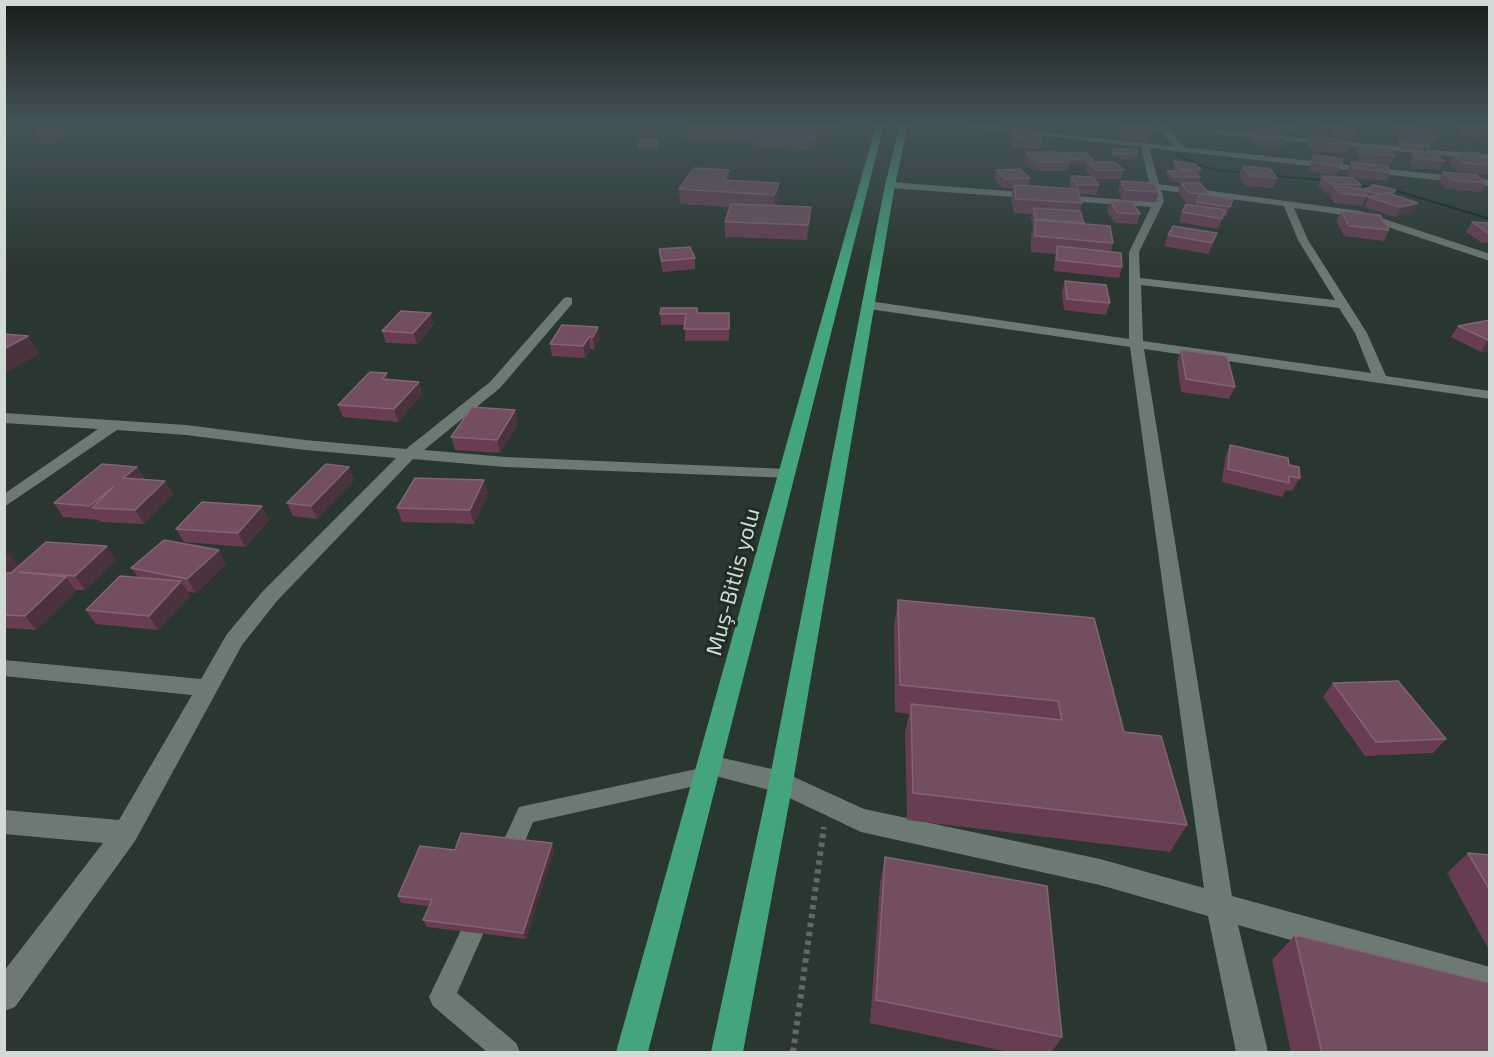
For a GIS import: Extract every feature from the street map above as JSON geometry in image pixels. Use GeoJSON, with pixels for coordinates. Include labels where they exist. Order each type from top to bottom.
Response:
{"type":"FeatureCollection","features":[{"type":"Feature","properties":{"kind":"highway","name":"Muş-Bitlis yolu"},"geometry":{"type":"LineString","coordinates":[[632,1053],[867,174]]}},
{"type":"Feature","properties":{"kind":"highway"},"geometry":{"type":"LineString","coordinates":[[727,1053],[781,782],[892,174]]}},
{"type":"Feature","properties":{"kind":"street"},"geometry":{"type":"LineString","coordinates":[[1151,174],[1156,196],[1134,252],[1136,343],[1220,906],[1252,1053]]}},
{"type":"Feature","properties":{"kind":"street"},"geometry":{"type":"LineString","coordinates":[[1409,174],[1490,183]]}},
{"type":"Feature","properties":{"kind":"street"},"geometry":{"type":"LineString","coordinates":[[890,185],[1287,203],[1333,209],[1389,222],[1490,258]]}},
{"type":"Feature","properties":{"kind":"street"},"geometry":{"type":"LineString","coordinates":[[1287,203],[1303,240],[1361,333],[1380,379]]}},
{"type":"Feature","properties":{"kind":"street"},"geometry":{"type":"LineString","coordinates":[[1134,281],[1344,305]]}},
{"type":"Feature","properties":{"kind":"street"},"geometry":{"type":"LineString","coordinates":[[4,996],[126,833],[234,640],[270,596],[409,454],[495,385],[568,301]]}},
{"type":"Feature","properties":{"kind":"street"},"geometry":{"type":"LineString","coordinates":[[869,305],[1490,395]]}},
{"type":"Feature","properties":{"kind":"street"},"geometry":{"type":"LineString","coordinates":[[4,418],[186,430],[305,445],[506,462],[787,474]]}},
{"type":"Feature","properties":{"kind":"street"},"geometry":{"type":"LineString","coordinates":[[4,502],[114,425]]}},
{"type":"Feature","properties":{"kind":"street"},"geometry":{"type":"LineString","coordinates":[[4,668],[208,688]]}},
{"type":"Feature","properties":{"kind":"street"},"geometry":{"type":"LineString","coordinates":[[707,771],[781,782],[861,820],[1100,872],[1490,982]]}},
{"type":"Feature","properties":{"kind":"street"},"geometry":{"type":"LineString","coordinates":[[4,822],[126,833]]}},
{"type":"Feature","properties":{"kind":"lane"},"geometry":{"type":"LineString","coordinates":[[512,846],[526,814],[707,771]]}},
{"type":"Feature","properties":{"kind":"lane"},"geometry":{"type":"LineString","coordinates":[[472,932],[442,997],[507,1053]]}},
{"type":"Feature","properties":{"kind":"path"},"geometry":{"type":"LineString","coordinates":[[793,1053],[827,804]]}},
{"type":"Feature","properties":{"kind":"building"},"geometry":{"type":"Polygon","coordinates":[[[689,174],[727,174],[724,180],[779,183],[774,195],[679,189],[689,174]]]}},
{"type":"Feature","properties":{"kind":"building"},"geometry":{"type":"Polygon","coordinates":[[[1000,174],[1026,174],[1030,178],[1005,179],[1000,174]]]}},
{"type":"Feature","properties":{"kind":"building"},"geometry":{"type":"Polygon","coordinates":[[[1171,174],[1196,174],[1200,177],[1175,177],[1171,174]]]}},
{"type":"Feature","properties":{"kind":"building"},"geometry":{"type":"Polygon","coordinates":[[[1249,174],[1274,174],[1277,178],[1249,174]]]}},
{"type":"Feature","properties":{"kind":"building"},"geometry":{"type":"Polygon","coordinates":[[[1445,174],[1477,175],[1486,183],[1451,180],[1445,174]]]}},
{"type":"Feature","properties":{"kind":"building"},"geometry":{"type":"Polygon","coordinates":[[[1071,176],[1093,177],[1099,185],[1076,185],[1071,176]]]}},
{"type":"Feature","properties":{"kind":"building"},"geometry":{"type":"Polygon","coordinates":[[[1322,176],[1353,178],[1361,185],[1330,184],[1322,176]]]}},
{"type":"Feature","properties":{"kind":"building"},"geometry":{"type":"Polygon","coordinates":[[[1121,181],[1154,183],[1159,192],[1125,190],[1121,181]]]}},
{"type":"Feature","properties":{"kind":"building"},"geometry":{"type":"Polygon","coordinates":[[[1181,183],[1200,183],[1209,194],[1189,193],[1181,183]]]}},
{"type":"Feature","properties":{"kind":"building"},"geometry":{"type":"Polygon","coordinates":[[[1014,185],[1077,189],[1082,203],[1016,199],[1014,185]]]}},
{"type":"Feature","properties":{"kind":"building"},"geometry":{"type":"Polygon","coordinates":[[[1374,185],[1396,190],[1389,194],[1380,194],[1363,190],[1374,185]]]}},
{"type":"Feature","properties":{"kind":"building"},"geometry":{"type":"Polygon","coordinates":[[[1334,186],[1363,189],[1367,196],[1338,193],[1334,186]]]}},
{"type":"Feature","properties":{"kind":"building"},"geometry":{"type":"Polygon","coordinates":[[[1387,193],[1418,203],[1400,207],[1368,197],[1387,193]]]}},
{"type":"Feature","properties":{"kind":"building"},"geometry":{"type":"Polygon","coordinates":[[[1200,194],[1233,199],[1230,207],[1197,202],[1200,194]]]}},
{"type":"Feature","properties":{"kind":"building"},"geometry":{"type":"Polygon","coordinates":[[[1110,201],[1132,202],[1140,214],[1118,213],[1110,201]]]}},
{"type":"Feature","properties":{"kind":"building"},"geometry":{"type":"Polygon","coordinates":[[[731,204],[811,207],[808,225],[725,222],[731,204]]]}},
{"type":"Feature","properties":{"kind":"building"},"geometry":{"type":"Polygon","coordinates":[[[1186,204],[1225,210],[1222,219],[1182,212],[1186,204]]]}},
{"type":"Feature","properties":{"kind":"building"},"geometry":{"type":"Polygon","coordinates":[[[1033,208],[1080,211],[1084,223],[1036,219],[1033,208]]]}},
{"type":"Feature","properties":{"kind":"building"},"geometry":{"type":"Polygon","coordinates":[[[1341,211],[1380,215],[1389,230],[1349,226],[1341,211]]]}},
{"type":"Feature","properties":{"kind":"building"},"geometry":{"type":"Polygon","coordinates":[[[1035,220],[1110,226],[1113,243],[1035,236],[1035,220]]]}},
{"type":"Feature","properties":{"kind":"building"},"geometry":{"type":"Polygon","coordinates":[[[1472,222],[1490,223],[1490,233],[1488,233],[1472,222]]]}},
{"type":"Feature","properties":{"kind":"building"},"geometry":{"type":"Polygon","coordinates":[[[1173,226],[1217,233],[1212,243],[1168,235],[1173,226]]]}},
{"type":"Feature","properties":{"kind":"building"},"geometry":{"type":"Polygon","coordinates":[[[1057,246],[1121,253],[1122,267],[1057,260],[1057,246]]]}},
{"type":"Feature","properties":{"kind":"building"},"geometry":{"type":"Polygon","coordinates":[[[690,247],[695,258],[662,261],[659,249],[690,247]]]}},
{"type":"Feature","properties":{"kind":"building"},"geometry":{"type":"Polygon","coordinates":[[[1065,281],[1106,285],[1110,303],[1067,299],[1065,281]]]}},
{"type":"Feature","properties":{"kind":"building"},"geometry":{"type":"Polygon","coordinates":[[[661,308],[697,308],[697,313],[729,313],[729,329],[684,329],[686,314],[660,314],[661,308]]]}},
{"type":"Feature","properties":{"kind":"building"},"geometry":{"type":"Polygon","coordinates":[[[401,311],[431,313],[413,333],[382,331],[401,311]]]}},
{"type":"Feature","properties":{"kind":"building"},"geometry":{"type":"Polygon","coordinates":[[[1490,320],[1490,340],[1458,326],[1490,320]]]}},
{"type":"Feature","properties":{"kind":"building"},"geometry":{"type":"Polygon","coordinates":[[[562,325],[598,327],[593,337],[589,337],[583,346],[550,344],[562,325]]]}},
{"type":"Feature","properties":{"kind":"building"},"geometry":{"type":"Polygon","coordinates":[[[4,334],[28,336],[4,349],[4,334]]]}},
{"type":"Feature","properties":{"kind":"building"},"geometry":{"type":"Polygon","coordinates":[[[1181,350],[1227,356],[1235,387],[1186,379],[1181,350]]]}},
{"type":"Feature","properties":{"kind":"building"},"geometry":{"type":"Polygon","coordinates":[[[370,372],[387,373],[382,379],[419,382],[394,409],[338,405],[370,372]]]}},
{"type":"Feature","properties":{"kind":"building"},"geometry":{"type":"Polygon","coordinates":[[[472,407],[515,410],[497,440],[451,437],[472,407]]]}},
{"type":"Feature","properties":{"kind":"building"},"geometry":{"type":"Polygon","coordinates":[[[1230,445],[1288,458],[1289,465],[1299,467],[1300,478],[1289,476],[1289,483],[1228,469],[1230,445]]]}},
{"type":"Feature","properties":{"kind":"building"},"geometry":{"type":"Polygon","coordinates":[[[102,464],[137,467],[123,478],[165,481],[135,510],[92,508],[114,486],[90,506],[54,503],[102,464]]]}},
{"type":"Feature","properties":{"kind":"building"},"geometry":{"type":"Polygon","coordinates":[[[326,464],[349,467],[311,506],[287,503],[326,464]]]}},
{"type":"Feature","properties":{"kind":"building"},"geometry":{"type":"Polygon","coordinates":[[[415,478],[484,480],[470,510],[397,508],[415,478]]]}},
{"type":"Feature","properties":{"kind":"building"},"geometry":{"type":"Polygon","coordinates":[[[202,502],[262,506],[238,533],[176,529],[202,502]]]}},
{"type":"Feature","properties":{"kind":"building"},"geometry":{"type":"Polygon","coordinates":[[[164,540],[219,550],[187,579],[131,568],[164,540]]]}},
{"type":"Feature","properties":{"kind":"building"},"geometry":{"type":"Polygon","coordinates":[[[46,542],[107,546],[75,576],[19,572],[66,577],[25,616],[4,615],[4,573],[11,573],[46,542]]]}},
{"type":"Feature","properties":{"kind":"building"},"geometry":{"type":"Polygon","coordinates":[[[120,576],[181,581],[149,616],[86,610],[120,576]]]}},
{"type":"Feature","properties":{"kind":"building"},"geometry":{"type":"Polygon","coordinates":[[[898,600],[1094,618],[1124,732],[1161,736],[1187,825],[913,793],[911,704],[1062,720],[1058,701],[900,685],[898,600]]]}},
{"type":"Feature","properties":{"kind":"building"},"geometry":{"type":"Polygon","coordinates":[[[1398,681],[1446,739],[1376,742],[1333,683],[1398,681]]]}},
{"type":"Feature","properties":{"kind":"building"},"geometry":{"type":"Polygon","coordinates":[[[461,833],[552,843],[523,933],[423,920],[432,900],[398,896],[420,846],[455,850],[461,833]]]}},
{"type":"Feature","properties":{"kind":"building"},"geometry":{"type":"Polygon","coordinates":[[[1468,853],[1490,855],[1490,890],[1468,853]]]}},
{"type":"Feature","properties":{"kind":"building"},"geometry":{"type":"Polygon","coordinates":[[[885,857],[1047,886],[1062,1037],[876,1000],[885,857]]]}},
{"type":"Feature","properties":{"kind":"building"},"geometry":{"type":"Polygon","coordinates":[[[1295,935],[1490,983],[1490,1053],[1322,1053],[1295,935]]]}},
{"type":"Feature","properties":{"kind":"waterway"},"geometry":{"type":"LineString","coordinates":[[1265,175],[1331,181]]}},
{"type":"Feature","properties":{"kind":"waterway"},"geometry":{"type":"LineString","coordinates":[[1352,184],[1390,189],[1490,219]]}}]}
